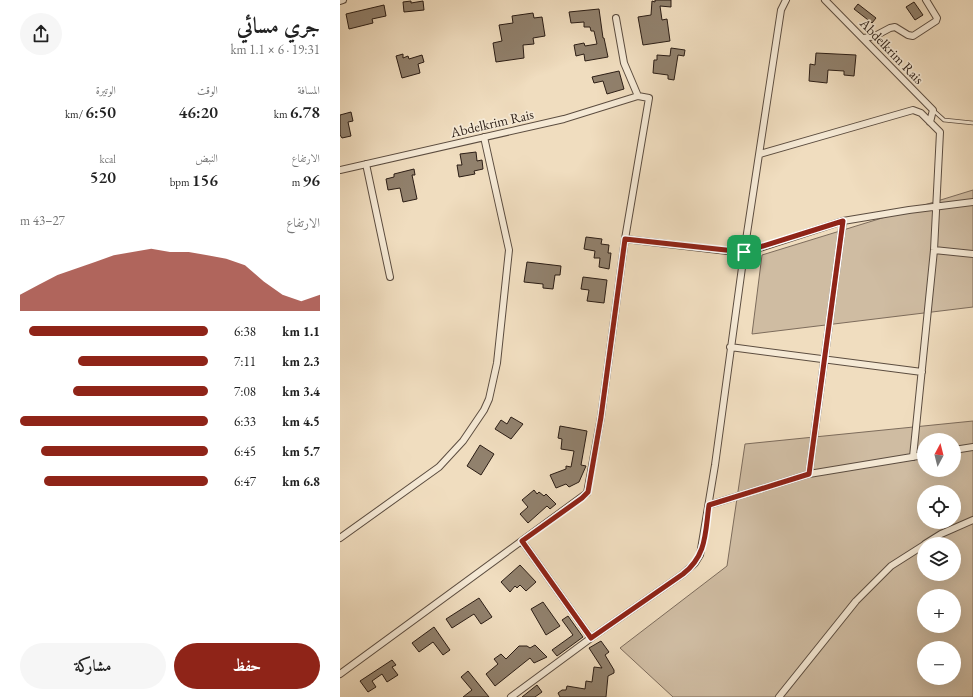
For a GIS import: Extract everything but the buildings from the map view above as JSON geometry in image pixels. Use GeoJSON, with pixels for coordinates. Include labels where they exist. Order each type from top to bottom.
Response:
{"type":"FeatureCollection","features":[{"type":"Feature","properties":{"kind":"street"},"geometry":{"type":"LineString","coordinates":[[511,697],[591,638],[683,574],[695,563],[702,550],[730,346],[763,127],[782,10],[786,0]]}},
{"type":"Feature","properties":{"kind":"street","name":"Abdelkrim Rais"},"geometry":{"type":"LineString","coordinates":[[825,0],[864,38],[934,111]]}},
{"type":"Feature","properties":{"kind":"street"},"geometry":{"type":"LineString","coordinates":[[864,38],[875,36],[895,27],[908,36],[917,35],[936,21],[937,18],[926,0]]}},
{"type":"Feature","properties":{"kind":"street"},"geometry":{"type":"LineString","coordinates":[[616,18],[624,63],[638,96]]}},
{"type":"Feature","properties":{"kind":"street","name":"Abdelkrim Rais"},"geometry":{"type":"LineString","coordinates":[[340,170],[564,119],[638,96],[649,98],[625,239]]}},
{"type":"Feature","properties":{"kind":"street"},"geometry":{"type":"LineString","coordinates":[[760,154],[913,110],[921,113],[940,132],[934,250],[913,457]]}},
{"type":"Feature","properties":{"kind":"street"},"geometry":{"type":"LineString","coordinates":[[930,122],[934,111]]}},
{"type":"Feature","properties":{"kind":"street"},"geometry":{"type":"LineString","coordinates":[[340,538],[439,467],[463,441],[484,410],[489,399],[497,363],[510,250],[484,137]]}},
{"type":"Feature","properties":{"kind":"street"},"geometry":{"type":"LineString","coordinates":[[366,164],[390,277]]}},
{"type":"Feature","properties":{"kind":"street"},"geometry":{"type":"LineString","coordinates":[[340,674],[582,498],[588,492],[602,410],[625,239],[744,252],[843,221],[908,210],[973,202]]}},
{"type":"Feature","properties":{"kind":"street"},"geometry":{"type":"LineString","coordinates":[[809,474],[843,221]]}},
{"type":"Feature","properties":{"kind":"street"},"geometry":{"type":"LineString","coordinates":[[934,250],[973,254]]}},
{"type":"Feature","properties":{"kind":"street"},"geometry":{"type":"LineString","coordinates":[[730,346],[922,372]]}},
{"type":"Feature","properties":{"kind":"street"},"geometry":{"type":"LineString","coordinates":[[961,449],[973,447]]}},
{"type":"Feature","properties":{"kind":"street"},"geometry":{"type":"LineString","coordinates":[[709,505],[809,474],[917,456]]}},
{"type":"Feature","properties":{"kind":"street"},"geometry":{"type":"LineString","coordinates":[[936,537],[973,520]]}},
{"type":"Feature","properties":{"kind":"street"},"geometry":{"type":"LineString","coordinates":[[522,541],[591,638]]}},
{"type":"Feature","properties":{"kind":"street"},"geometry":{"type":"LineString","coordinates":[[779,697],[856,601],[891,566],[917,549]]}},
{"type":"Feature","properties":{"kind":"lane"},"geometry":{"type":"LineString","coordinates":[[934,111],[944,120],[973,122]]}},
{"type":"Feature","properties":{"kind":"shaded area"},"geometry":{"type":"Polygon","coordinates":[[[973,190],[973,307],[752,334],[762,255],[973,190]]]}},
{"type":"Feature","properties":{"kind":"shaded area"},"geometry":{"type":"Polygon","coordinates":[[[973,421],[973,697],[673,697],[620,648],[727,566],[745,444],[973,421]]]}},
{"type":"Feature","properties":{"kind":"route"},"geometry":{"type":"LineString","coordinates":[[843,221],[809,474],[709,505],[702,550],[698,560],[683,574],[591,638],[522,541],[582,498],[588,492],[606,383],[625,239],[744,252],[843,221]]}}]}
